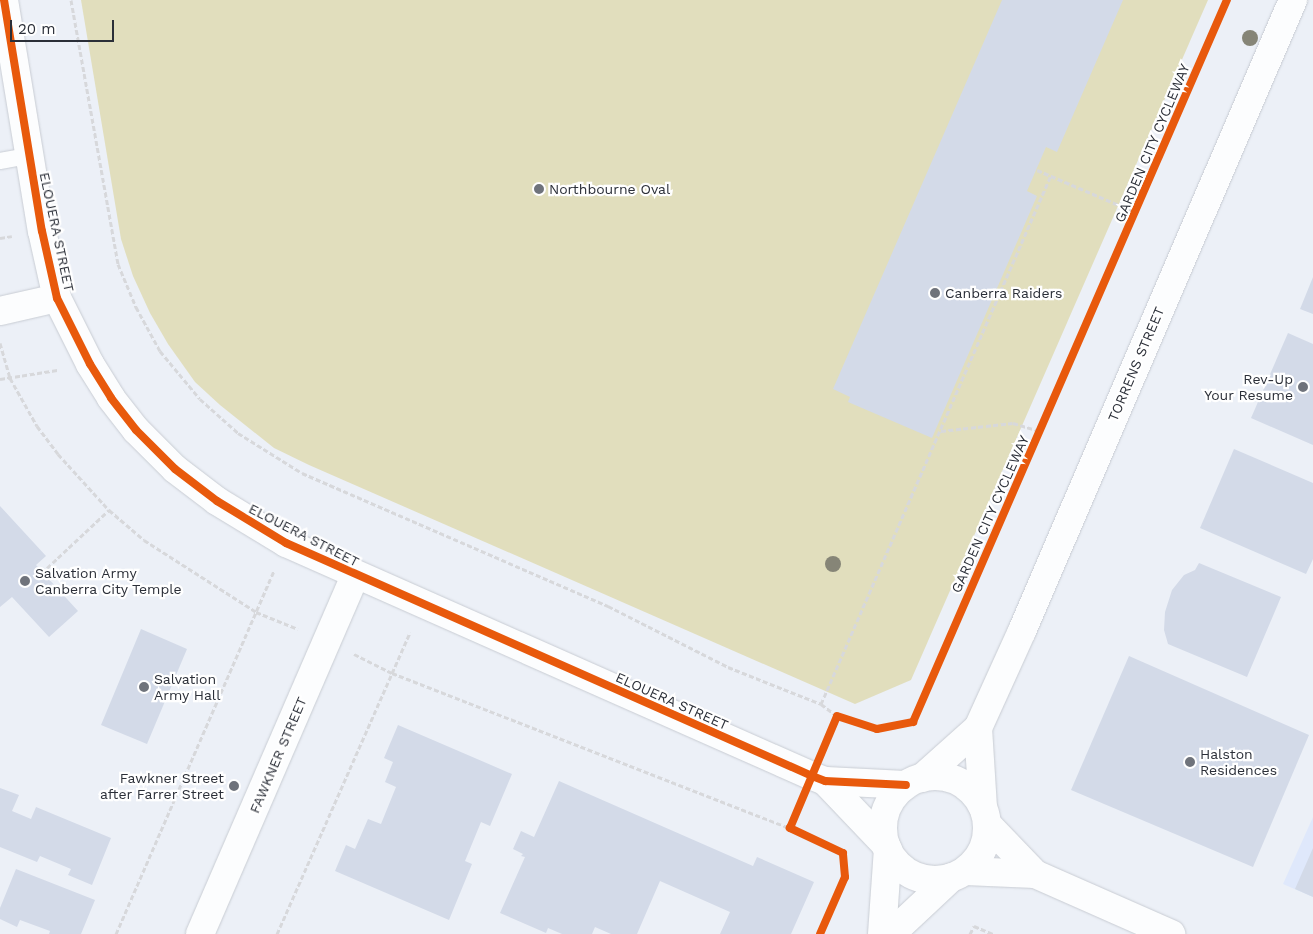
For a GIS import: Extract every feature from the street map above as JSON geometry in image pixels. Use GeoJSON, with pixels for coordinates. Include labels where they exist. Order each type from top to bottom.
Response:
{"type":"FeatureCollection","features":[{"type":"Feature","properties":{"kind":"street","name":"ELOUERA STREET"},"geometry":{"type":"LineString","coordinates":[[4,0],[29,156],[57,298],[90,364],[111,398],[136,430],[175,469],[217,501],[286,543],[825,781],[887,847]]}},
{"type":"Feature","properties":{"kind":"street","name":"TORRENS STREET"},"geometry":{"type":"LineString","coordinates":[[914,781],[978,728],[1026,622],[1293,0]]}},
{"type":"Feature","properties":{"kind":"street"},"geometry":{"type":"LineString","coordinates":[[0,311],[57,298]]}},
{"type":"Feature","properties":{"kind":"street","name":"FAWKNER STREET"},"geometry":{"type":"LineString","coordinates":[[200,934],[355,575]]}},
{"type":"Feature","properties":{"kind":"street","name":"TORRENS STREET"},"geometry":{"type":"LineString","coordinates":[[978,728],[985,815]]}},
{"type":"Feature","properties":{"kind":"street"},"geometry":{"type":"LineString","coordinates":[[1035,874],[985,815],[973,792],[957,781],[940,776],[914,781],[893,798],[885,814],[883,832],[887,847],[898,864],[913,875],[930,880],[958,874],[1035,874],[1171,934]]}},
{"type":"Feature","properties":{"kind":"street","name":"ELOUERA STREET"},"geometry":{"type":"LineString","coordinates":[[825,781],[914,781]]}},
{"type":"Feature","properties":{"kind":"street"},"geometry":{"type":"LineString","coordinates":[[891,934],[982,850],[985,815]]}},
{"type":"Feature","properties":{"kind":"street"},"geometry":{"type":"LineString","coordinates":[[882,934],[887,847]]}},
{"type":"Feature","properties":{"kind":"lane"},"geometry":{"type":"LineString","coordinates":[[0,161],[29,156]]}},
{"type":"Feature","properties":{"kind":"path"},"geometry":{"type":"LineString","coordinates":[[71,0],[118,264],[136,307],[160,350],[200,399],[238,433],[302,473],[608,606],[728,667],[821,704],[841,718],[834,725]]}},
{"type":"Feature","properties":{"kind":"path"},"geometry":{"type":"LineString","coordinates":[[1036,170],[1135,212]]}},
{"type":"Feature","properties":{"kind":"path"},"geometry":{"type":"LineString","coordinates":[[821,704],[1051,176]]}},
{"type":"Feature","properties":{"kind":"path"},"geometry":{"type":"LineString","coordinates":[[0,379],[90,364]]}},
{"type":"Feature","properties":{"kind":"path"},"geometry":{"type":"LineString","coordinates":[[940,431],[1012,423],[1040,431]]}},
{"type":"Feature","properties":{"kind":"path"},"geometry":{"type":"LineString","coordinates":[[47,568],[109,510]]}},
{"type":"Feature","properties":{"kind":"path"},"geometry":{"type":"LineString","coordinates":[[116,934],[286,543]]}},
{"type":"Feature","properties":{"kind":"path"},"geometry":{"type":"LineString","coordinates":[[277,934],[422,604]]}},
{"type":"Feature","properties":{"kind":"path"},"geometry":{"type":"LineString","coordinates":[[793,819],[790,828],[798,832]]}},
{"type":"Feature","properties":{"kind":"path"},"geometry":{"type":"LineString","coordinates":[[970,934],[974,926],[993,934]]}},
{"type":"Feature","properties":{"kind":"shaded area"},"geometry":{"type":"Polygon","coordinates":[[[81,0],[1208,0],[911,680],[855,704],[309,465],[274,448],[220,405],[195,382],[168,344],[150,313],[133,276],[121,239],[81,0]]]}},
{"type":"Feature","properties":{"kind":"shaded area"},"geometry":{"type":"Polygon","coordinates":[[[1313,817],[1313,897],[1283,884],[1313,817]]]}},
{"type":"Feature","properties":{"kind":"building","name":"Canberra Raiders"},"geometry":{"type":"Polygon","coordinates":[[[1002,0],[1123,0],[1057,152],[1046,147],[1027,191],[1037,196],[932,438],[848,402],[850,397],[833,389],[1002,0]]]}},
{"type":"Feature","properties":{"kind":"building"},"geometry":{"type":"Polygon","coordinates":[[[1313,277],[1313,314],[1300,309],[1313,277]]]}},
{"type":"Feature","properties":{"kind":"building"},"geometry":{"type":"Polygon","coordinates":[[[1288,333],[1313,344],[1313,445],[1251,418],[1288,333]]]}},
{"type":"Feature","properties":{"kind":"building"},"geometry":{"type":"Polygon","coordinates":[[[1234,449],[1313,483],[1313,559],[1306,574],[1200,528],[1234,449]]]}},
{"type":"Feature","properties":{"kind":"building","name":"Salvation Army Canberra City Temple"},"geometry":{"type":"Polygon","coordinates":[[[0,506],[46,556],[36,565],[78,611],[49,637],[12,597],[0,607],[0,506]]]}},
{"type":"Feature","properties":{"kind":"building"},"geometry":{"type":"Polygon","coordinates":[[[1199,563],[1281,597],[1247,677],[1168,644],[1164,630],[1165,612],[1172,590],[1184,575],[1195,570],[1199,563]]]}},
{"type":"Feature","properties":{"kind":"building","name":"Salvation Army Hall"},"geometry":{"type":"Polygon","coordinates":[[[141,629],[187,649],[147,744],[101,725],[141,629]]]}},
{"type":"Feature","properties":{"kind":"building","name":"Halston Residences"},"geometry":{"type":"Polygon","coordinates":[[[1129,656],[1309,735],[1253,867],[1071,790],[1129,656]]]}},
{"type":"Feature","properties":{"kind":"building"},"geometry":{"type":"Polygon","coordinates":[[[398,725],[512,774],[490,826],[481,822],[465,861],[472,864],[449,920],[335,871],[346,845],[355,849],[368,819],[381,824],[396,787],[385,782],[393,762],[384,758],[398,725]]]}},
{"type":"Feature","properties":{"kind":"building"},"geometry":{"type":"Polygon","coordinates":[[[559,781],[753,866],[757,857],[814,882],[791,934],[720,934],[730,912],[660,881],[637,934],[611,934],[595,927],[592,934],[562,934],[548,928],[546,933],[500,913],[525,857],[513,849],[521,831],[534,837],[559,781]]]}},
{"type":"Feature","properties":{"kind":"building"},"geometry":{"type":"Polygon","coordinates":[[[0,788],[19,795],[12,811],[31,819],[36,807],[111,838],[92,885],[68,875],[71,869],[40,856],[37,862],[0,847],[0,788]]]}},
{"type":"Feature","properties":{"kind":"building"},"geometry":{"type":"Polygon","coordinates":[[[1313,848],[1313,897],[1295,889],[1313,848]]]}},
{"type":"Feature","properties":{"kind":"building"},"geometry":{"type":"Polygon","coordinates":[[[16,869],[95,900],[81,934],[49,934],[50,931],[20,920],[17,927],[0,919],[0,908],[16,869]]]}},
{"type":"Feature","properties":{"kind":"cycle path"},"geometry":{"type":"LineString","coordinates":[[4,0],[42,231],[57,298],[90,364],[111,398],[136,430],[175,469],[217,501],[286,543],[812,776],[825,781],[906,785]]}},
{"type":"Feature","properties":{"kind":"cycle path","name":"GARDEN CITY CYCLEWAY"},"geometry":{"type":"LineString","coordinates":[[820,934],[845,877],[843,853],[790,828],[837,716],[877,729],[913,722],[1227,0]]}},
{"type":"Feature","properties":{"kind":"place","name":"Northbourne Oval"},"geometry":{"type":"Point","coordinates":[539,189]}},
{"type":"Feature","properties":{"kind":"place","name":"Canberra Raiders"},"geometry":{"type":"Point","coordinates":[935,293]}},
{"type":"Feature","properties":{"kind":"place","name":"Rev-Up Your Resume"},"geometry":{"type":"Point","coordinates":[1303,387]}},
{"type":"Feature","properties":{"kind":"place","name":"Salvation Army Canberra City Temple"},"geometry":{"type":"Point","coordinates":[25,581]}},
{"type":"Feature","properties":{"kind":"place","name":"Salvation Army Hall"},"geometry":{"type":"Point","coordinates":[144,687]}},
{"type":"Feature","properties":{"kind":"place","name":"Halston Residences"},"geometry":{"type":"Point","coordinates":[1190,762]}},
{"type":"Feature","properties":{"kind":"place","name":"Fawkner Street after Farrer Street"},"geometry":{"type":"Point","coordinates":[234,786]}}]}
